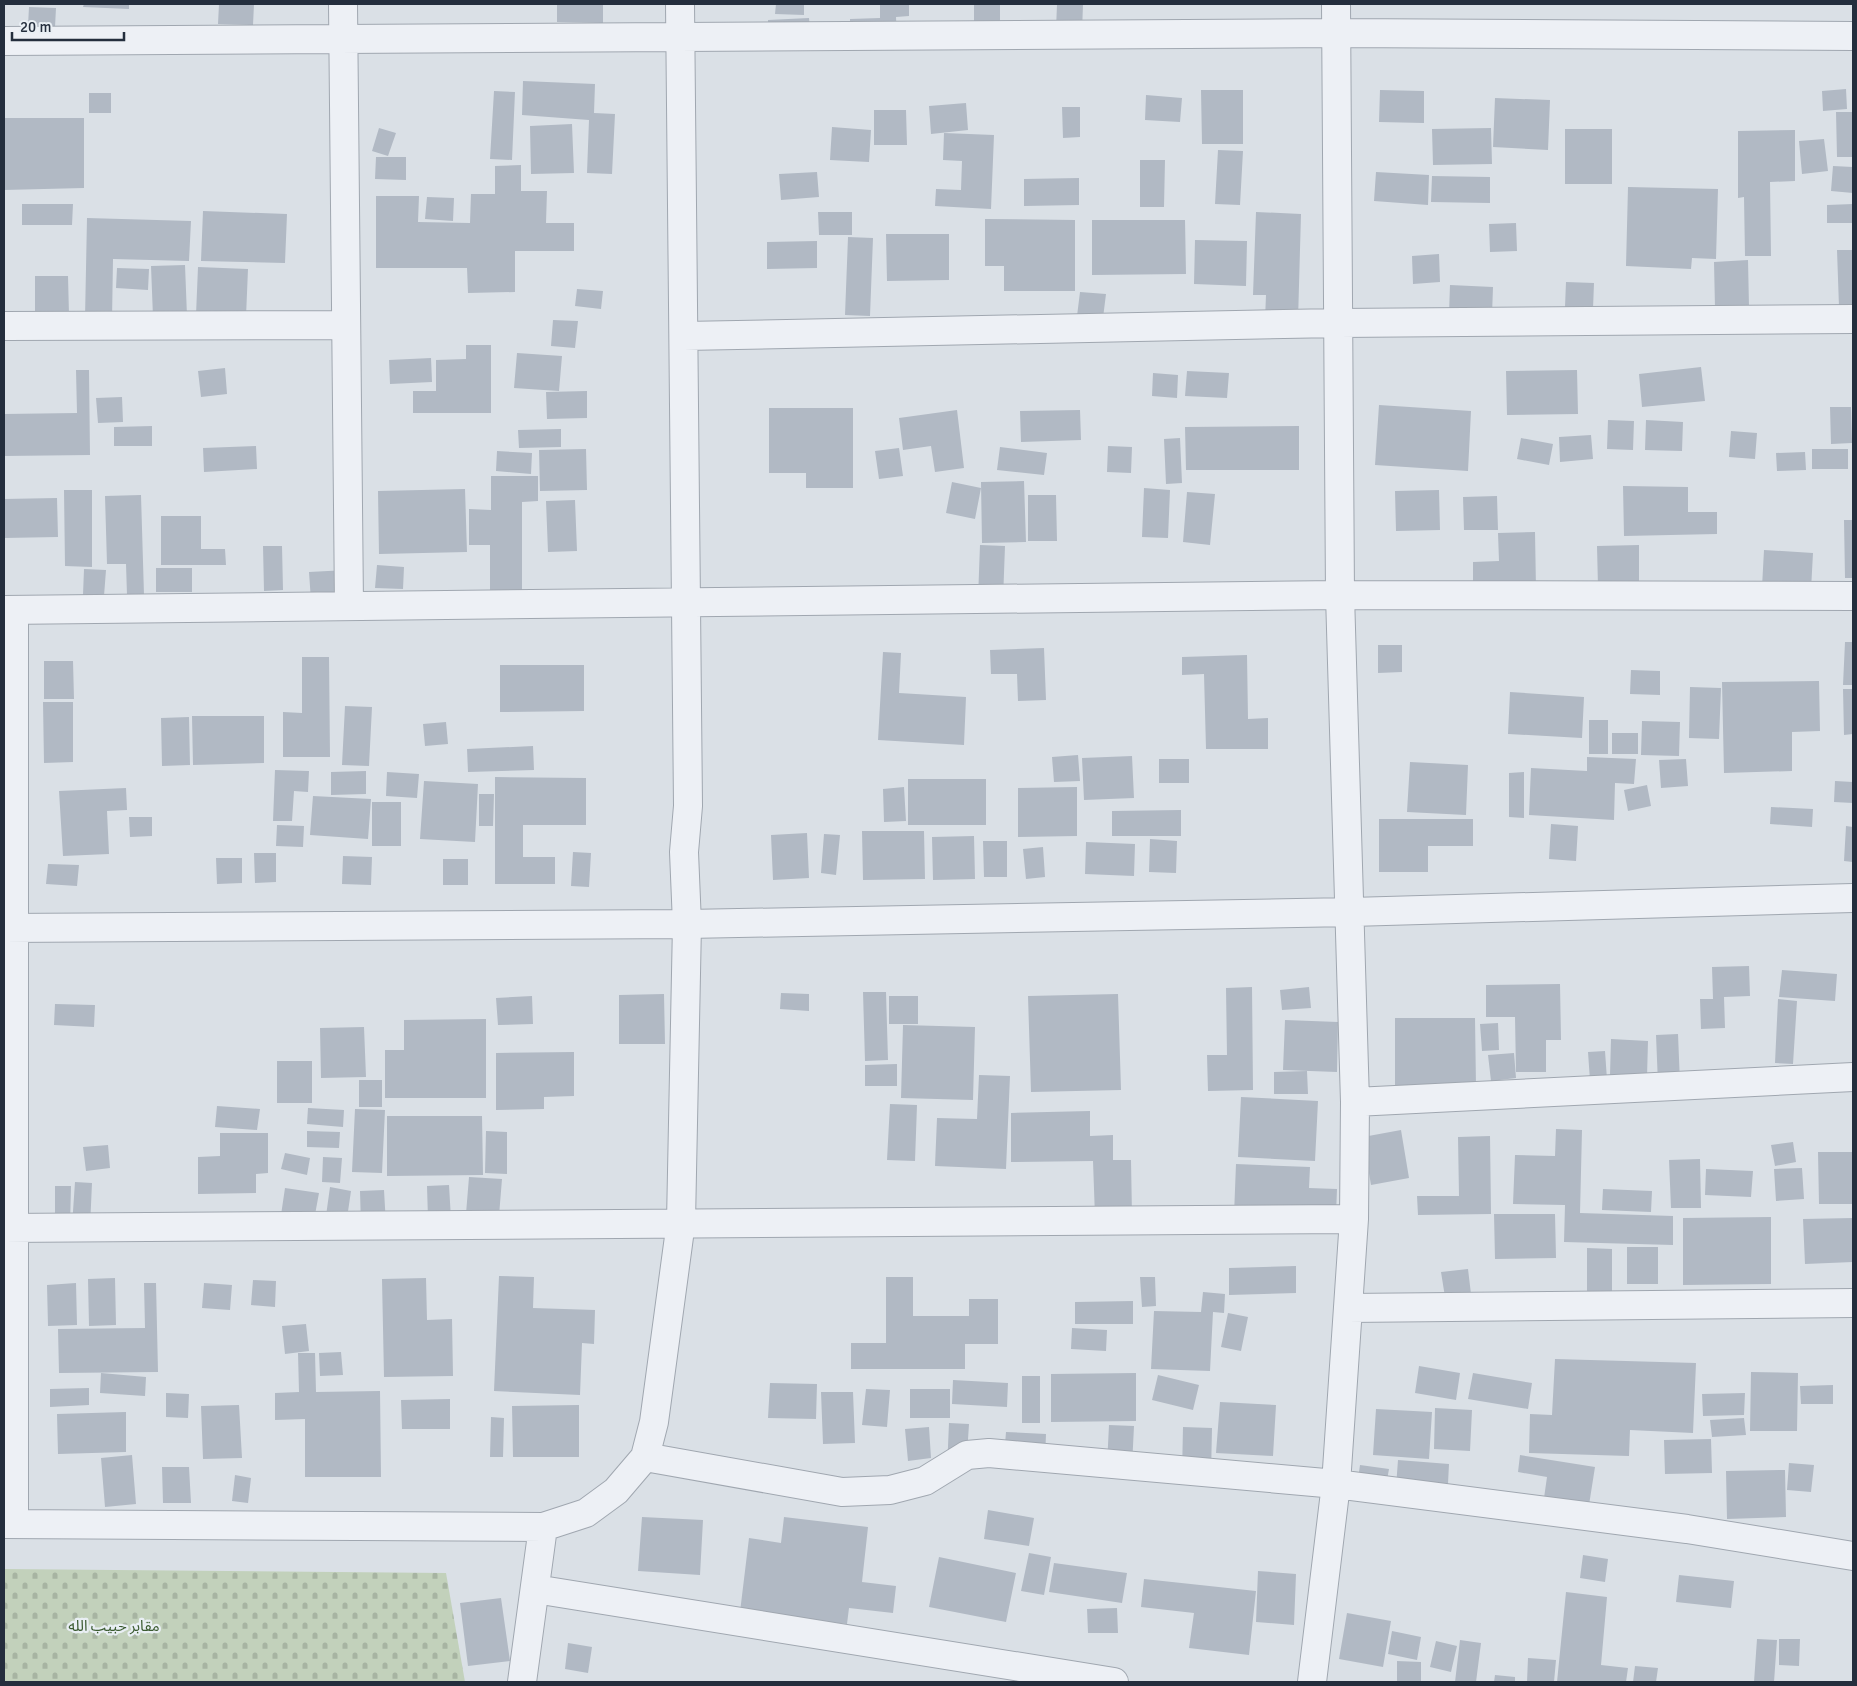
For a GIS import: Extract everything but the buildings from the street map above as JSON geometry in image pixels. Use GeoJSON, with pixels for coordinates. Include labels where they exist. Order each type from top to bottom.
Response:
{"type":"FeatureCollection","features":[{"type":"Feature","properties":{"kind":"street"},"geometry":{"type":"LineString","coordinates":[[343,4],[349,606]]}},
{"type":"Feature","properties":{"kind":"street"},"geometry":{"type":"LineString","coordinates":[[680,4],[687,602],[688,806],[684,852],[686,924],[681,1222],[654,1422],[645,1457],[616,1491],[586,1513],[543,1527],[9,1524],[9,610],[687,602],[1340,594],[1853,596]]}},
{"type":"Feature","properties":{"kind":"street"},"geometry":{"type":"LineString","coordinates":[[1312,1682],[1336,1484],[1354,1219],[1355,1102],[1351,912],[1340,594],[1336,4]]}},
{"type":"Feature","properties":{"kind":"street"},"geometry":{"type":"LineString","coordinates":[[4,42],[1336,33],[1853,36]]}},
{"type":"Feature","properties":{"kind":"street"},"geometry":{"type":"LineString","coordinates":[[684,336],[1338,323],[1853,320]]}},
{"type":"Feature","properties":{"kind":"street"},"geometry":{"type":"LineString","coordinates":[[4,326],[346,324]]}},
{"type":"Feature","properties":{"kind":"street"},"geometry":{"type":"LineString","coordinates":[[9,928],[686,924],[1351,912],[1853,898]]}},
{"type":"Feature","properties":{"kind":"street"},"geometry":{"type":"LineString","coordinates":[[1355,1102],[1853,1077]]}},
{"type":"Feature","properties":{"kind":"street"},"geometry":{"type":"LineString","coordinates":[[8,1228],[1354,1219]]}},
{"type":"Feature","properties":{"kind":"street"},"geometry":{"type":"LineString","coordinates":[[1348,1308],[1853,1303]]}},
{"type":"Feature","properties":{"kind":"street"},"geometry":{"type":"LineString","coordinates":[[645,1457],[842,1492],[890,1490],[925,1481],[967,1455],[989,1453],[1336,1484],[1687,1529],[1853,1556]]}},
{"type":"Feature","properties":{"kind":"street"},"geometry":{"type":"LineString","coordinates":[[522,1682],[543,1527]]}},
{"type":"Feature","properties":{"kind":"street"},"geometry":{"type":"LineString","coordinates":[[535,1589],[1114,1682]]}},
{"type":"Feature","properties":{"kind":"green space","name":"مقابر حبيب الله"},"geometry":{"type":"Polygon","coordinates":[[[4,1569],[446,1573],[465,1682],[4,1682],[4,1569]]]}}]}
